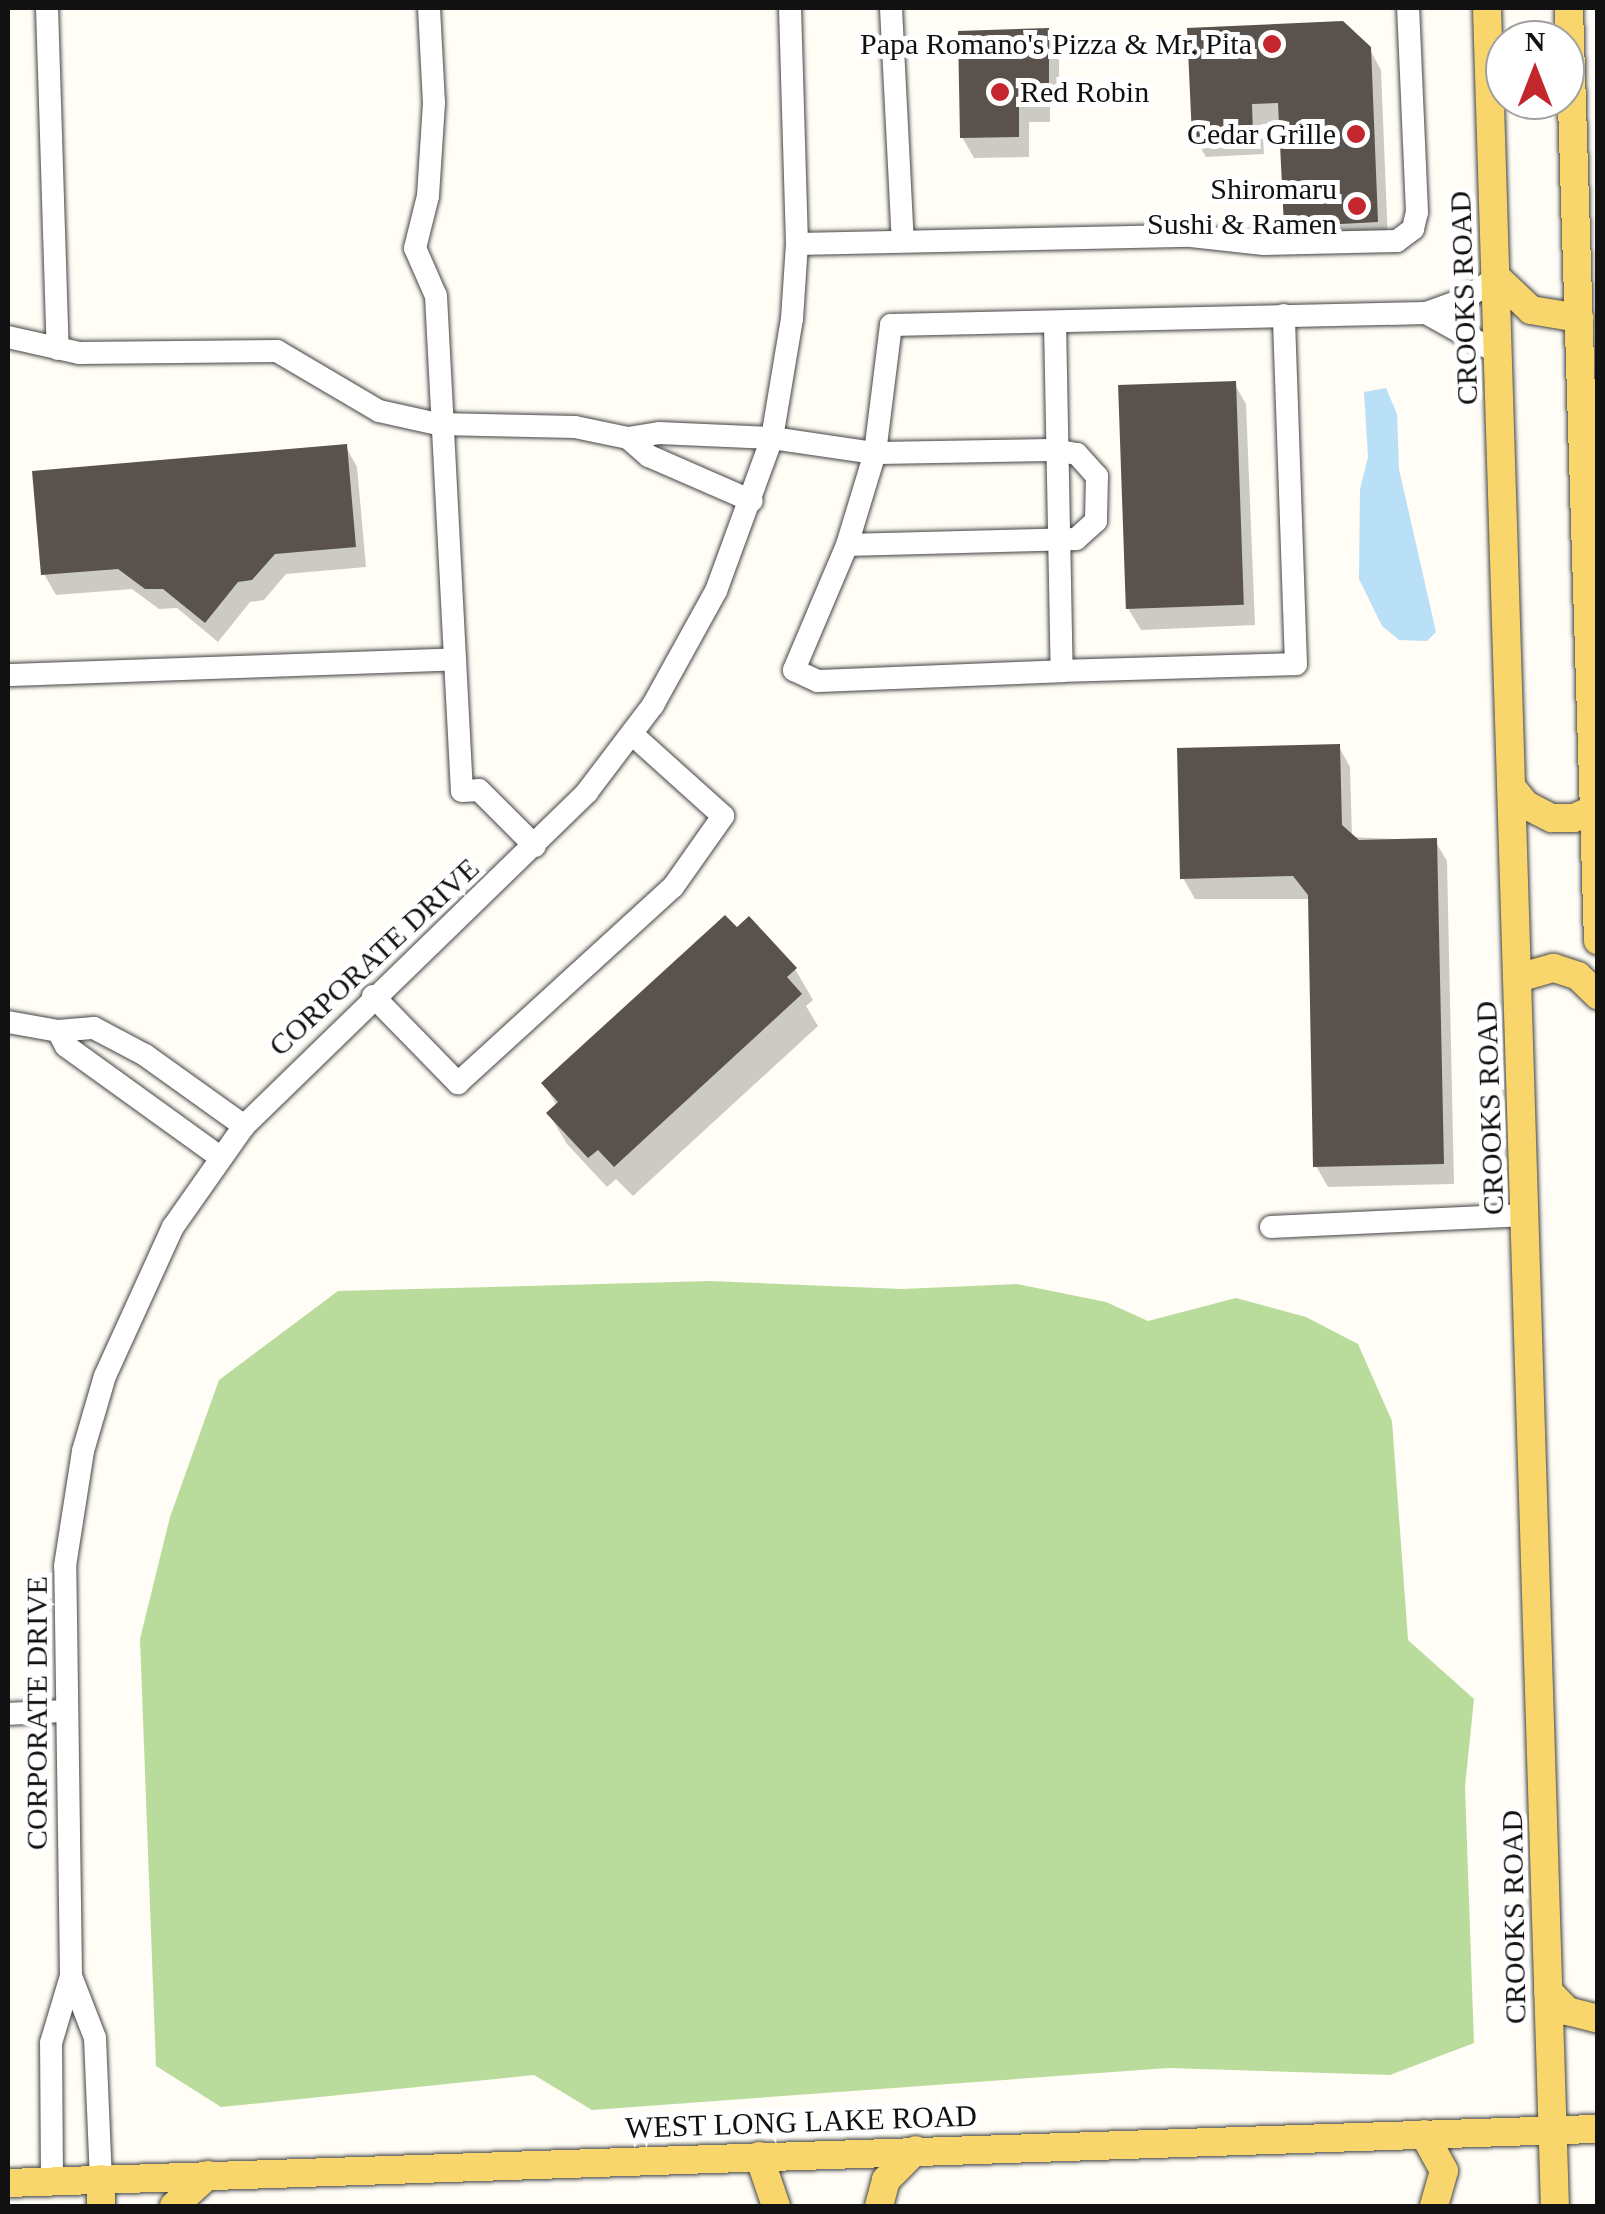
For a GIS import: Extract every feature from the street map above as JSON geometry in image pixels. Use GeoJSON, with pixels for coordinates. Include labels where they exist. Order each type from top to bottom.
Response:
{"type":"FeatureCollection","features":[{"type":"Feature","properties":{"kind":"main road","name":"CROOKS ROAD"},"geometry":{"type":"LineString","coordinates":[[1488,8],[1556,2206]]}},
{"type":"Feature","properties":{"kind":"main road"},"geometry":{"type":"LineString","coordinates":[[1569,8],[1587,254],[1598,941]]}},
{"type":"Feature","properties":{"kind":"main road"},"geometry":{"type":"LineString","coordinates":[[1496,277],[1531,310],[1588,318]]}},
{"type":"Feature","properties":{"kind":"main road"},"geometry":{"type":"LineString","coordinates":[[1513,789],[1526,805],[1552,818],[1594,809]]}},
{"type":"Feature","properties":{"kind":"main road"},"geometry":{"type":"LineString","coordinates":[[1518,978],[1554,968],[1578,976],[1598,994]]}},
{"type":"Feature","properties":{"kind":"main road"},"geometry":{"type":"LineString","coordinates":[[1548,1991],[1567,2011],[1598,2019]]}},
{"type":"Feature","properties":{"kind":"main road","name":"WEST LONG LAKE ROAD"},"geometry":{"type":"LineString","coordinates":[[8,2182],[52,2181],[101,2193],[208,2174],[1598,2129]]}},
{"type":"Feature","properties":{"kind":"main road"},"geometry":{"type":"LineString","coordinates":[[1424,2134],[1444,2172],[1434,2206]]}},
{"type":"Feature","properties":{"kind":"main road"},"geometry":{"type":"LineString","coordinates":[[879,2206],[886,2180],[916,2150]]}},
{"type":"Feature","properties":{"kind":"main road"},"geometry":{"type":"LineString","coordinates":[[759,2156],[776,2206]]}},
{"type":"Feature","properties":{"kind":"main road"},"geometry":{"type":"LineString","coordinates":[[174,2206],[208,2174]]}},
{"type":"Feature","properties":{"kind":"street"},"geometry":{"type":"LineString","coordinates":[[48,8],[58,349]]}},
{"type":"Feature","properties":{"kind":"street"},"geometry":{"type":"LineString","coordinates":[[429,8],[434,104],[428,196],[415,248],[436,296],[447,425],[462,791],[480,790],[535,846]]}},
{"type":"Feature","properties":{"kind":"street","name":"CORPORATE DRIVE"},"geometry":{"type":"LineString","coordinates":[[52,2181],[50,2043],[71,1976],[64,1711],[66,1552],[93,1412],[153,1264],[220,1157],[244,1126],[373,996],[535,846],[632,734],[701,621],[752,501],[772,438],[797,244],[790,8]]}},
{"type":"Feature","properties":{"kind":"street"},"geometry":{"type":"LineString","coordinates":[[891,8],[903,240]]}},
{"type":"Feature","properties":{"kind":"street"},"geometry":{"type":"LineString","coordinates":[[797,244],[903,240],[1397,240],[1412,229],[1417,212],[1408,8]]}},
{"type":"Feature","properties":{"kind":"street"},"geometry":{"type":"LineString","coordinates":[[1284,315],[1296,664],[818,681],[794,670],[848,545],[874,454],[891,326],[1284,315],[1426,313],[1466,299],[1496,277]]}},
{"type":"Feature","properties":{"kind":"street"},"geometry":{"type":"LineString","coordinates":[[1426,313],[1498,353]]}},
{"type":"Feature","properties":{"kind":"street"},"geometry":{"type":"LineString","coordinates":[[1056,322],[1054,450],[1062,670]]}},
{"type":"Feature","properties":{"kind":"street"},"geometry":{"type":"LineString","coordinates":[[8,337],[58,349],[277,351],[378,412],[447,425],[574,427],[628,438],[659,433],[772,438],[874,454],[1054,450],[1087,460],[1099,489],[1091,528],[1058,540],[848,545]]}},
{"type":"Feature","properties":{"kind":"street"},"geometry":{"type":"LineString","coordinates":[[628,438],[649,456],[752,501]]}},
{"type":"Feature","properties":{"kind":"street"},"geometry":{"type":"LineString","coordinates":[[8,675],[455,659]]}},
{"type":"Feature","properties":{"kind":"street"},"geometry":{"type":"LineString","coordinates":[[373,996],[458,1084],[673,887],[724,816],[632,734]]}},
{"type":"Feature","properties":{"kind":"street"},"geometry":{"type":"LineString","coordinates":[[8,1022],[58,1031],[94,1028],[122,1041],[244,1126]]}},
{"type":"Feature","properties":{"kind":"street"},"geometry":{"type":"LineString","coordinates":[[58,1031],[66,1046],[220,1157]]}},
{"type":"Feature","properties":{"kind":"street"},"geometry":{"type":"LineString","coordinates":[[1271,1227],[1527,1215]]}},
{"type":"Feature","properties":{"kind":"street"},"geometry":{"type":"LineString","coordinates":[[8,1714],[64,1711]]}},
{"type":"Feature","properties":{"kind":"street","name":"CORPORATE DRIVE"},"geometry":{"type":"LineString","coordinates":[[71,1976],[95,2038],[101,2193]]}},
{"type":"Feature","properties":{"kind":"green space"},"geometry":{"type":"Polygon","coordinates":[[[711,1281],[902,1289],[1017,1284],[1106,1302],[1148,1321],[1236,1298],[1306,1317],[1358,1344],[1392,1421],[1408,1640],[1474,1699],[1465,1787],[1474,2043],[1390,2075],[1168,2068],[592,2110],[534,2075],[221,2107],[156,2066],[140,1639],[170,1517],[219,1380],[338,1291],[711,1281]]]}},
{"type":"Feature","properties":{"kind":"water"},"geometry":{"type":"Polygon","coordinates":[[[1386,388],[1397,414],[1399,469],[1436,632],[1427,641],[1399,640],[1382,626],[1359,579],[1360,489],[1368,457],[1364,392],[1386,388]]]}},
{"type":"Feature","properties":{"kind":"building"},"geometry":{"type":"Polygon","coordinates":[[[1343,21],[1371,47],[1378,222],[1284,227],[1278,103],[1252,104],[1253,135],[1192,137],[1187,28],[1343,21]]]}},
{"type":"Feature","properties":{"kind":"building","name":"Red Robin"},"geometry":{"type":"Polygon","coordinates":[[[1049,28],[1049,83],[1040,83],[1040,102],[1019,103],[1019,137],[960,138],[958,31],[1049,28]]]}},
{"type":"Feature","properties":{"kind":"building"},"geometry":{"type":"Polygon","coordinates":[[[1236,381],[1244,605],[1126,609],[1118,385],[1236,381]]]}},
{"type":"Feature","properties":{"kind":"building"},"geometry":{"type":"Polygon","coordinates":[[[347,444],[356,547],[275,554],[252,580],[238,582],[205,623],[163,589],[145,589],[118,569],[41,575],[32,471],[347,444]]]}},
{"type":"Feature","properties":{"kind":"building"},"geometry":{"type":"Polygon","coordinates":[[[1340,744],[1342,825],[1359,840],[1437,838],[1444,1164],[1313,1167],[1308,895],[1293,876],[1180,879],[1177,748],[1340,744]]]}},
{"type":"Feature","properties":{"kind":"building"},"geometry":{"type":"Polygon","coordinates":[[[725,915],[737,927],[749,916],[797,968],[787,977],[802,994],[614,1167],[598,1150],[588,1158],[546,1113],[558,1102],[541,1083],[725,915]]]}},
{"type":"Feature","properties":{"kind":"place","name":"Papa Romano's Pizza & Mr. Pita"},"geometry":{"type":"Point","coordinates":[1272,44]}},
{"type":"Feature","properties":{"kind":"place","name":"Red Robin"},"geometry":{"type":"Point","coordinates":[1000,92]}},
{"type":"Feature","properties":{"kind":"place","name":"Cedar Grille"},"geometry":{"type":"Point","coordinates":[1356,134]}},
{"type":"Feature","properties":{"kind":"place","name":"Shiromaru Sushi & Ramen"},"geometry":{"type":"Point","coordinates":[1357,206]}}]}
